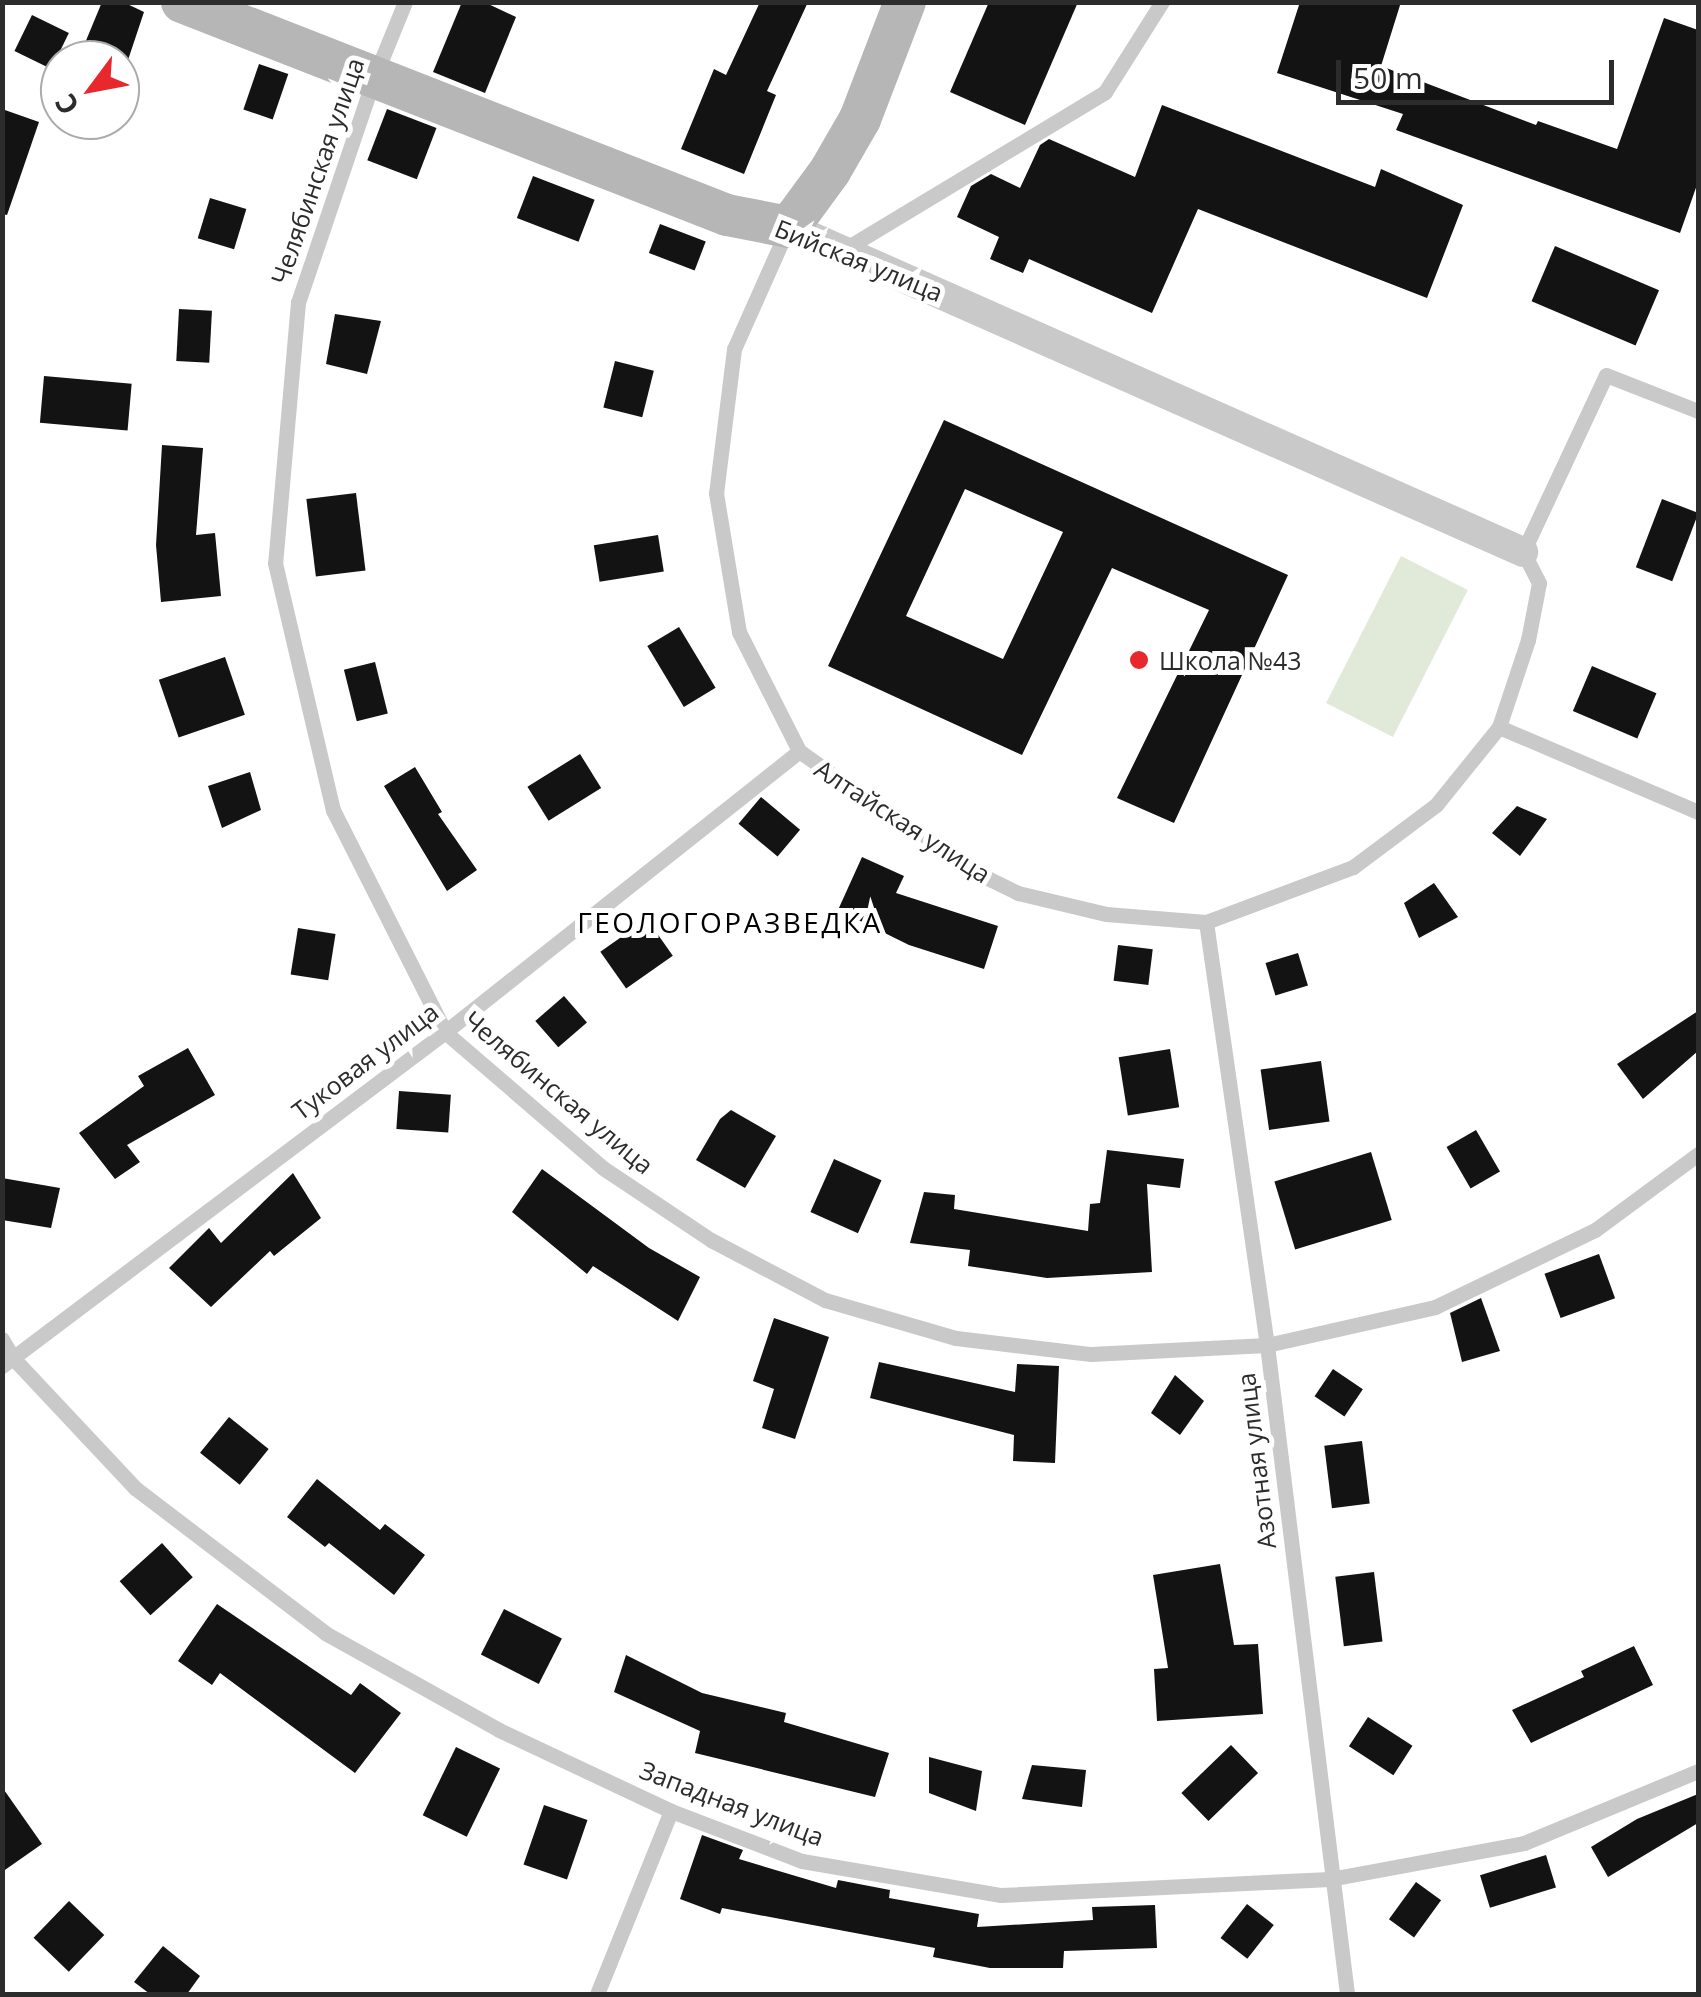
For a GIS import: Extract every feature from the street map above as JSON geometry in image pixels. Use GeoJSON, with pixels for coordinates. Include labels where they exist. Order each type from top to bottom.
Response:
{"type":"FeatureCollection","features":[{"type":"Feature","properties":{"kind":"street","name":"Бийская улица"},"geometry":{"type":"LineString","coordinates":[[182,2],[727,215],[789,226],[1523,552]]}},
{"type":"Feature","properties":{"kind":"street","name":"Алтайская улица"},"geometry":{"type":"LineString","coordinates":[[789,226],[830,171],[860,119],[904,2]]}},
{"type":"Feature","properties":{"kind":"lane","name":"Челябинская улица"},"geometry":{"type":"LineString","coordinates":[[405,2],[374,78],[298,302],[275,563],[333,810],[446,1032],[603,1168],[711,1240],[825,1300],[956,1338],[1091,1354],[1268,1345],[1435,1307],[1595,1230],[1698,1154]]}},
{"type":"Feature","properties":{"kind":"lane"},"geometry":{"type":"LineString","coordinates":[[845,249],[1105,92],[1162,2]]}},
{"type":"Feature","properties":{"kind":"lane","name":"Алтайская улица"},"geometry":{"type":"LineString","coordinates":[[789,226],[734,349],[716,493],[739,632],[799,752],[959,864],[1018,893],[1106,914],[1206,922],[1354,866],[1436,805],[1498,727],[1528,640],[1540,583],[1523,552]]}},
{"type":"Feature","properties":{"kind":"lane"},"geometry":{"type":"LineString","coordinates":[[1523,552],[1606,375],[1698,411]]}},
{"type":"Feature","properties":{"kind":"lane"},"geometry":{"type":"LineString","coordinates":[[1498,727],[1698,812]]}},
{"type":"Feature","properties":{"kind":"lane","name":"Туковая улица"},"geometry":{"type":"LineString","coordinates":[[8,1362],[446,1032],[799,752]]}},
{"type":"Feature","properties":{"kind":"lane","name":"Азотная улица"},"geometry":{"type":"LineString","coordinates":[[1206,922],[1268,1345],[1347,1994]]}},
{"type":"Feature","properties":{"kind":"lane","name":"Западная улица"},"geometry":{"type":"LineString","coordinates":[[2,1339],[8,1362],[135,1488],[325,1633],[499,1730],[671,1811],[802,1861],[1001,1895],[1330,1879],[1524,1843],[1698,1770]]}},
{"type":"Feature","properties":{"kind":"lane"},"geometry":{"type":"LineString","coordinates":[[597,1994],[671,1811]]}},
{"type":"Feature","properties":{"kind":"green space"},"geometry":{"type":"Polygon","coordinates":[[[1401,556],[1468,590],[1393,737],[1326,703],[1401,556]]]}},
{"type":"Feature","properties":{"kind":"building"},"geometry":{"type":"Polygon","coordinates":[[[102,2],[123,2],[144,12],[135,40],[86,40],[102,2]]]}},
{"type":"Feature","properties":{"kind":"building"},"geometry":{"type":"Polygon","coordinates":[[[462,2],[484,2],[516,17],[485,93],[433,72],[462,2]]]}},
{"type":"Feature","properties":{"kind":"building"},"geometry":{"type":"Polygon","coordinates":[[[760,2],[808,2],[767,91],[776,95],[744,174],[681,149],[714,69],[726,75],[760,2]]]}},
{"type":"Feature","properties":{"kind":"building"},"geometry":{"type":"Polygon","coordinates":[[[989,2],[1078,2],[1025,125],[950,92],[989,2]]]}},
{"type":"Feature","properties":{"kind":"building"},"geometry":{"type":"Polygon","coordinates":[[[1300,2],[1401,2],[1381,66],[1536,125],[1538,121],[1617,149],[1664,18],[1698,30],[1698,182],[1680,233],[1396,130],[1403,114],[1277,73],[1300,2]]]}},
{"type":"Feature","properties":{"kind":"building"},"geometry":{"type":"Polygon","coordinates":[[[32,15],[69,33],[65,40],[40,40],[40,63],[14,51],[32,15]]]}},
{"type":"Feature","properties":{"kind":"building"},"geometry":{"type":"Polygon","coordinates":[[[259,64],[288,74],[273,119],[243,109],[259,64]]]}},
{"type":"Feature","properties":{"kind":"building"},"geometry":{"type":"Polygon","coordinates":[[[1162,105],[1375,187],[1381,169],[1463,205],[1427,298],[1198,209],[1152,313],[1029,259],[1023,273],[990,259],[999,237],[957,217],[971,186],[991,174],[1020,188],[1040,145],[1049,139],[1135,177],[1162,105]]]}},
{"type":"Feature","properties":{"kind":"building"},"geometry":{"type":"Polygon","coordinates":[[[2,109],[39,122],[7,215],[2,214],[2,109]]]}},
{"type":"Feature","properties":{"kind":"building"},"geometry":{"type":"Polygon","coordinates":[[[387,109],[436,128],[417,179],[367,160],[387,109]]]}},
{"type":"Feature","properties":{"kind":"building"},"geometry":{"type":"Polygon","coordinates":[[[533,176],[595,200],[578,242],[517,218],[533,176]]]}},
{"type":"Feature","properties":{"kind":"building"},"geometry":{"type":"Polygon","coordinates":[[[210,198],[246,209],[234,249],[198,238],[210,198]]]}},
{"type":"Feature","properties":{"kind":"building"},"geometry":{"type":"Polygon","coordinates":[[[660,224],[706,242],[695,271],[649,253],[660,224]]]}},
{"type":"Feature","properties":{"kind":"building"},"geometry":{"type":"Polygon","coordinates":[[[1555,246],[1659,290],[1636,345],[1532,301],[1555,246]]]}},
{"type":"Feature","properties":{"kind":"building"},"geometry":{"type":"Polygon","coordinates":[[[179,309],[212,311],[209,363],[176,361],[179,309]]]}},
{"type":"Feature","properties":{"kind":"building"},"geometry":{"type":"Polygon","coordinates":[[[335,314],[381,321],[367,374],[326,364],[335,314]]]}},
{"type":"Feature","properties":{"kind":"building"},"geometry":{"type":"Polygon","coordinates":[[[615,361],[654,371],[642,417],[603,408],[615,361]]]}},
{"type":"Feature","properties":{"kind":"building"},"geometry":{"type":"Polygon","coordinates":[[[44,376],[132,384],[128,430],[40,423],[44,376]]]}},
{"type":"Feature","properties":{"kind":"building"},"geometry":{"type":"Polygon","coordinates":[[[944,420],[1288,575],[1174,823],[1117,798],[1209,610],[1112,568],[1022,755],[828,666],[944,420]],[[965,489],[906,616],[1003,659],[1063,532],[965,489]]]}},
{"type":"Feature","properties":{"kind":"building"},"geometry":{"type":"Polygon","coordinates":[[[162,445],[203,448],[196,535],[215,533],[221,596],[161,602],[156,545],[162,445]]]}},
{"type":"Feature","properties":{"kind":"building"},"geometry":{"type":"Polygon","coordinates":[[[356,493],[366,570],[316,577],[306,499],[356,493]]]}},
{"type":"Feature","properties":{"kind":"building"},"geometry":{"type":"Polygon","coordinates":[[[1662,499],[1698,513],[1672,581],[1636,567],[1662,499]]]}},
{"type":"Feature","properties":{"kind":"building"},"geometry":{"type":"Polygon","coordinates":[[[658,535],[664,572],[600,582],[594,545],[658,535]]]}},
{"type":"Feature","properties":{"kind":"building"},"geometry":{"type":"Polygon","coordinates":[[[679,627],[716,688],[684,707],[647,646],[679,627]]]}},
{"type":"Feature","properties":{"kind":"building"},"geometry":{"type":"Polygon","coordinates":[[[225,657],[245,715],[179,737],[159,680],[225,657]]]}},
{"type":"Feature","properties":{"kind":"building"},"geometry":{"type":"Polygon","coordinates":[[[375,662],[388,713],[357,721],[344,670],[375,662]]]}},
{"type":"Feature","properties":{"kind":"building"},"geometry":{"type":"Polygon","coordinates":[[[1592,666],[1656,693],[1637,738],[1573,711],[1592,666]]]}},
{"type":"Feature","properties":{"kind":"building"},"geometry":{"type":"Polygon","coordinates":[[[580,754],[601,788],[549,821],[527,787],[580,754]]]}},
{"type":"Feature","properties":{"kind":"building"},"geometry":{"type":"Polygon","coordinates":[[[415,767],[442,812],[438,814],[477,870],[447,891],[384,786],[415,767]]]}},
{"type":"Feature","properties":{"kind":"building"},"geometry":{"type":"Polygon","coordinates":[[[250,772],[261,810],[222,828],[208,786],[250,772]]]}},
{"type":"Feature","properties":{"kind":"building"},"geometry":{"type":"Polygon","coordinates":[[[761,797],[800,830],[778,857],[739,824],[761,797]]]}},
{"type":"Feature","properties":{"kind":"building"},"geometry":{"type":"Polygon","coordinates":[[[1517,806],[1547,819],[1520,856],[1492,833],[1517,806]]]}},
{"type":"Feature","properties":{"kind":"building"},"geometry":{"type":"Polygon","coordinates":[[[862,857],[904,876],[896,893],[998,926],[984,969],[909,945],[838,910],[862,857]]]}},
{"type":"Feature","properties":{"kind":"building"},"geometry":{"type":"Polygon","coordinates":[[[1434,883],[1458,917],[1419,938],[1404,903],[1434,883]]]}},
{"type":"Feature","properties":{"kind":"building"},"geometry":{"type":"Polygon","coordinates":[[[647,919],[673,956],[626,989],[600,952],[647,919]]]}},
{"type":"Feature","properties":{"kind":"building"},"geometry":{"type":"Polygon","coordinates":[[[298,928],[336,934],[328,980],[291,974],[298,928]]]}},
{"type":"Feature","properties":{"kind":"building"},"geometry":{"type":"Polygon","coordinates":[[[1118,945],[1153,949],[1148,985],[1114,981],[1118,945]]]}},
{"type":"Feature","properties":{"kind":"building"},"geometry":{"type":"Polygon","coordinates":[[[1298,953],[1308,986],[1275,995],[1265,963],[1298,953]]]}},
{"type":"Feature","properties":{"kind":"building"},"geometry":{"type":"Polygon","coordinates":[[[564,996],[587,1022],[558,1047],[535,1021],[564,996]]]}},
{"type":"Feature","properties":{"kind":"building"},"geometry":{"type":"Polygon","coordinates":[[[1698,1011],[1698,1051],[1643,1099],[1617,1064],[1698,1011]]]}},
{"type":"Feature","properties":{"kind":"building"},"geometry":{"type":"Polygon","coordinates":[[[188,1048],[215,1095],[127,1145],[140,1162],[115,1179],[79,1133],[144,1086],[138,1076],[188,1048]]]}},
{"type":"Feature","properties":{"kind":"building"},"geometry":{"type":"Polygon","coordinates":[[[1170,1049],[1179,1107],[1128,1115],[1119,1057],[1170,1049]]]}},
{"type":"Feature","properties":{"kind":"building"},"geometry":{"type":"Polygon","coordinates":[[[1321,1061],[1329,1121],[1269,1130],[1261,1069],[1321,1061]]]}},
{"type":"Feature","properties":{"kind":"building"},"geometry":{"type":"Polygon","coordinates":[[[399,1091],[451,1095],[448,1133],[396,1129],[399,1091]]]}},
{"type":"Feature","properties":{"kind":"building"},"geometry":{"type":"Polygon","coordinates":[[[731,1110],[776,1136],[745,1188],[696,1160],[720,1119],[731,1110]]]}},
{"type":"Feature","properties":{"kind":"building"},"geometry":{"type":"Polygon","coordinates":[[[1476,1130],[1500,1172],[1471,1189],[1447,1147],[1476,1130]]]}},
{"type":"Feature","properties":{"kind":"building"},"geometry":{"type":"Polygon","coordinates":[[[1107,1150],[1184,1159],[1180,1188],[1147,1184],[1152,1272],[1047,1278],[968,1266],[970,1250],[910,1243],[924,1192],[955,1195],[954,1209],[1088,1231],[1090,1204],[1100,1203],[1107,1150]]]}},
{"type":"Feature","properties":{"kind":"building"},"geometry":{"type":"Polygon","coordinates":[[[1371,1152],[1392,1220],[1295,1249],[1274,1182],[1371,1152]]]}},
{"type":"Feature","properties":{"kind":"building"},"geometry":{"type":"Polygon","coordinates":[[[834,1159],[882,1180],[858,1233],[810,1212],[834,1159]]]}},
{"type":"Feature","properties":{"kind":"building"},"geometry":{"type":"Polygon","coordinates":[[[542,1169],[649,1248],[700,1277],[678,1321],[593,1266],[587,1274],[512,1212],[542,1169]]]}},
{"type":"Feature","properties":{"kind":"building"},"geometry":{"type":"Polygon","coordinates":[[[293,1173],[321,1218],[274,1256],[270,1251],[211,1307],[169,1268],[209,1228],[221,1243],[293,1173]]]}},
{"type":"Feature","properties":{"kind":"building"},"geometry":{"type":"Polygon","coordinates":[[[2,1178],[60,1188],[51,1228],[2,1220],[2,1178]]]}},
{"type":"Feature","properties":{"kind":"building"},"geometry":{"type":"Polygon","coordinates":[[[1599,1254],[1615,1298],[1561,1318],[1544,1274],[1599,1254]]]}},
{"type":"Feature","properties":{"kind":"building"},"geometry":{"type":"Polygon","coordinates":[[[1481,1298],[1500,1351],[1462,1362],[1450,1313],[1481,1298]]]}},
{"type":"Feature","properties":{"kind":"building"},"geometry":{"type":"Polygon","coordinates":[[[774,1318],[829,1337],[795,1439],[762,1428],[774,1389],[753,1381],[774,1318]]]}},
{"type":"Feature","properties":{"kind":"building"},"geometry":{"type":"Polygon","coordinates":[[[879,1362],[1015,1392],[1017,1364],[1059,1366],[1055,1463],[1013,1461],[1014,1435],[870,1398],[879,1362]]]}},
{"type":"Feature","properties":{"kind":"building"},"geometry":{"type":"Polygon","coordinates":[[[1333,1369],[1363,1389],[1344,1416],[1315,1396],[1333,1369]]]}},
{"type":"Feature","properties":{"kind":"building"},"geometry":{"type":"Polygon","coordinates":[[[1175,1375],[1204,1401],[1180,1435],[1151,1413],[1175,1375]]]}},
{"type":"Feature","properties":{"kind":"building"},"geometry":{"type":"Polygon","coordinates":[[[229,1417],[269,1449],[240,1485],[200,1453],[229,1417]]]}},
{"type":"Feature","properties":{"kind":"building"},"geometry":{"type":"Polygon","coordinates":[[[1362,1441],[1370,1504],[1332,1508],[1324,1446],[1362,1441]]]}},
{"type":"Feature","properties":{"kind":"building"},"geometry":{"type":"Polygon","coordinates":[[[317,1479],[380,1530],[385,1524],[425,1555],[394,1595],[329,1543],[325,1547],[287,1517],[317,1479]]]}},
{"type":"Feature","properties":{"kind":"building"},"geometry":{"type":"Polygon","coordinates":[[[162,1543],[193,1577],[150,1615],[120,1581],[162,1543]]]}},
{"type":"Feature","properties":{"kind":"building"},"geometry":{"type":"Polygon","coordinates":[[[1220,1564],[1234,1645],[1258,1644],[1263,1714],[1157,1721],[1154,1669],[1168,1668],[1153,1575],[1220,1564]]]}},
{"type":"Feature","properties":{"kind":"building"},"geometry":{"type":"Polygon","coordinates":[[[1374,1572],[1383,1641],[1344,1646],[1335,1577],[1374,1572]]]}},
{"type":"Feature","properties":{"kind":"building"},"geometry":{"type":"Polygon","coordinates":[[[217,1604],[351,1695],[360,1683],[401,1713],[355,1773],[220,1673],[212,1685],[178,1661],[217,1604]]]}},
{"type":"Feature","properties":{"kind":"building"},"geometry":{"type":"Polygon","coordinates":[[[504,1609],[562,1639],[539,1684],[481,1654],[504,1609]]]}},
{"type":"Feature","properties":{"kind":"building"},"geometry":{"type":"Polygon","coordinates":[[[1634,1646],[1653,1685],[1531,1743],[1512,1710],[1584,1677],[1581,1671],[1634,1646]]]}},
{"type":"Feature","properties":{"kind":"building"},"geometry":{"type":"Polygon","coordinates":[[[626,1655],[702,1693],[786,1713],[784,1722],[889,1753],[875,1797],[695,1753],[700,1731],[614,1692],[626,1655]]]}},
{"type":"Feature","properties":{"kind":"building"},"geometry":{"type":"Polygon","coordinates":[[[1368,1717],[1412,1746],[1393,1775],[1349,1746],[1368,1717]]]}},
{"type":"Feature","properties":{"kind":"building"},"geometry":{"type":"Polygon","coordinates":[[[1231,1745],[1258,1773],[1208,1821],[1181,1793],[1231,1745]]]}},
{"type":"Feature","properties":{"kind":"building"},"geometry":{"type":"Polygon","coordinates":[[[456,1747],[500,1768],[467,1837],[423,1815],[456,1747]]]}},
{"type":"Feature","properties":{"kind":"building"},"geometry":{"type":"Polygon","coordinates":[[[929,1757],[982,1771],[976,1811],[929,1793],[929,1757]]]}},
{"type":"Feature","properties":{"kind":"building"},"geometry":{"type":"Polygon","coordinates":[[[1032,1765],[1086,1770],[1082,1807],[1022,1799],[1032,1765]]]}},
{"type":"Feature","properties":{"kind":"building"},"geometry":{"type":"Polygon","coordinates":[[[2,1787],[42,1844],[2,1872],[2,1787]]]}},
{"type":"Feature","properties":{"kind":"building"},"geometry":{"type":"Polygon","coordinates":[[[1698,1794],[1698,1823],[1608,1877],[1591,1847],[1637,1819],[1698,1794]]]}},
{"type":"Feature","properties":{"kind":"building"},"geometry":{"type":"Polygon","coordinates":[[[544,1805],[587,1820],[567,1880],[523,1865],[544,1805]]]}},
{"type":"Feature","properties":{"kind":"building"},"geometry":{"type":"Polygon","coordinates":[[[702,1835],[743,1850],[739,1859],[836,1888],[838,1880],[890,1890],[889,1898],[979,1914],[977,1927],[1093,1920],[1092,1907],[1155,1905],[1157,1948],[1064,1951],[1063,1968],[990,1968],[933,1957],[935,1948],[722,1908],[720,1914],[680,1899],[702,1835]]]}},
{"type":"Feature","properties":{"kind":"building"},"geometry":{"type":"Polygon","coordinates":[[[1546,1855],[1556,1888],[1490,1908],[1480,1875],[1546,1855]]]}},
{"type":"Feature","properties":{"kind":"building"},"geometry":{"type":"Polygon","coordinates":[[[1416,1882],[1441,1900],[1414,1937],[1389,1919],[1416,1882]]]}},
{"type":"Feature","properties":{"kind":"building"},"geometry":{"type":"Polygon","coordinates":[[[69,1901],[104,1935],[69,1972],[34,1938],[69,1901]]]}},
{"type":"Feature","properties":{"kind":"building"},"geometry":{"type":"Polygon","coordinates":[[[1247,1904],[1274,1925],[1247,1959],[1221,1938],[1247,1904]]]}},
{"type":"Feature","properties":{"kind":"building"},"geometry":{"type":"Polygon","coordinates":[[[163,1946],[200,1976],[187,1994],[150,1994],[134,1982],[163,1946]]]}},
{"type":"Feature","properties":{"kind":"place","name":"Школа №43"},"geometry":{"type":"Point","coordinates":[1139,660]}},
{"type":"Feature","properties":{"kind":"district","name":"ГЕОЛОГОРАЗВЕДКА"},"geometry":{"type":"Point","coordinates":[730,922]}}]}
